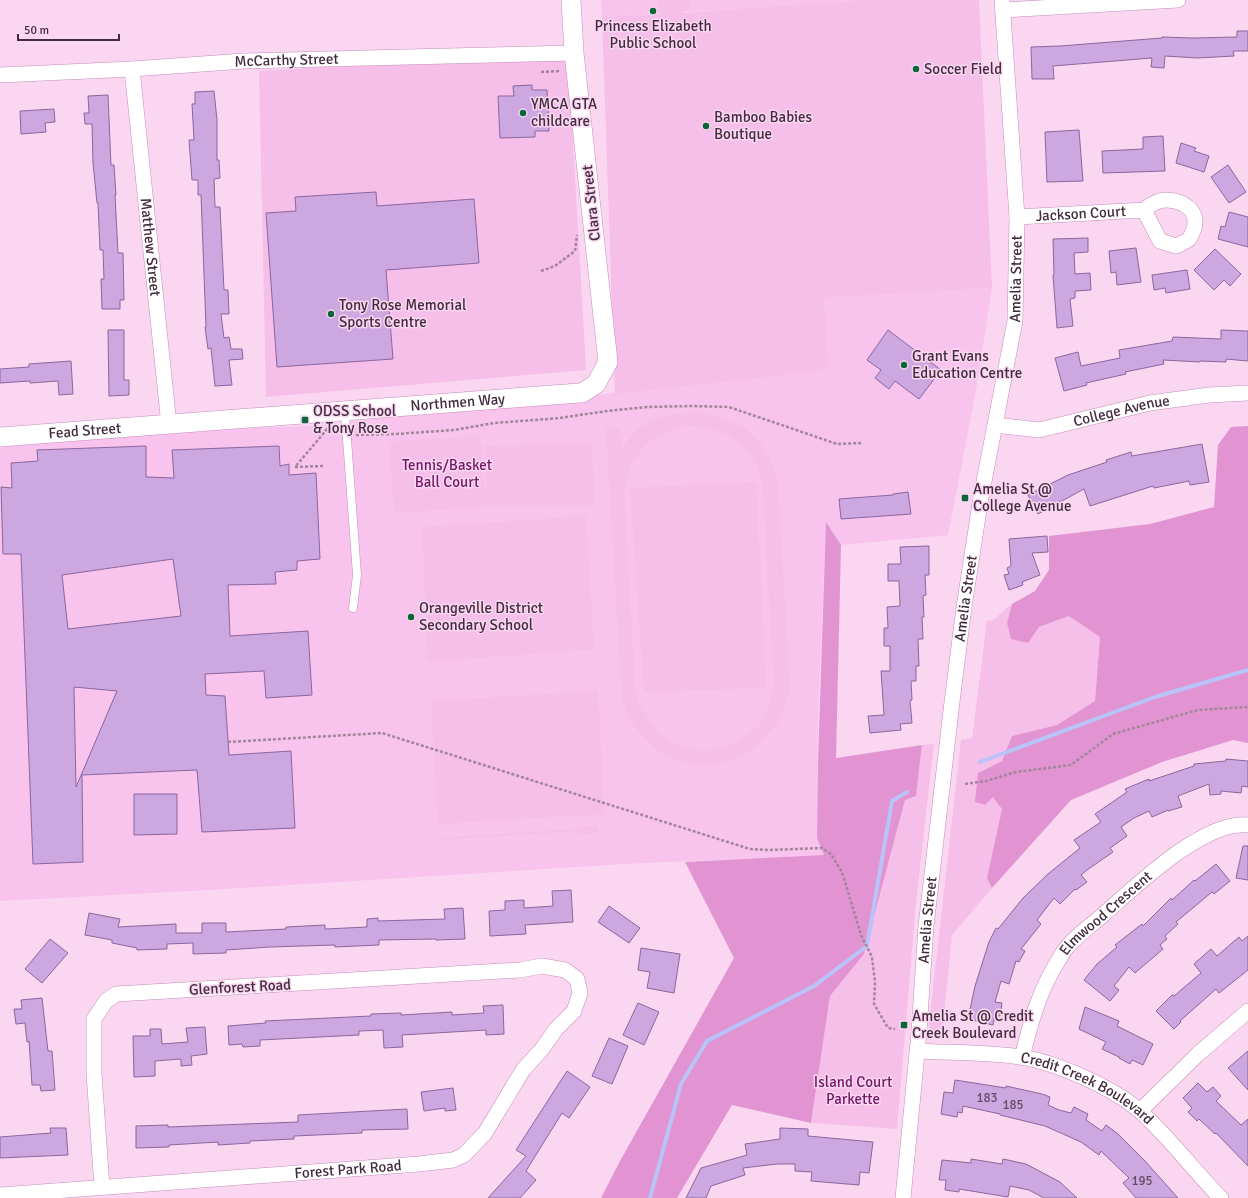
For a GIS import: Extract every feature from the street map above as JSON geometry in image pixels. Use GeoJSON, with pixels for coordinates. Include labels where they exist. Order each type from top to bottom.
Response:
{"type":"FeatureCollection","features":[{"type":"Feature","properties":{"kind":"street","name":"Clara Street"},"geometry":{"type":"LineString","coordinates":[[571,0],[575,62],[608,362],[596,384],[579,393]]}},
{"type":"Feature","properties":{"kind":"street"},"geometry":{"type":"LineString","coordinates":[[1002,5],[1017,10],[1178,0]]}},
{"type":"Feature","properties":{"kind":"street","name":"Amelia Street"},"geometry":{"type":"LineString","coordinates":[[902,1198],[918,1051],[926,926],[952,702],[980,497],[1015,321],[1017,217],[1002,5]]}},
{"type":"Feature","properties":{"kind":"street","name":"McCarthy Street"},"geometry":{"type":"LineString","coordinates":[[0,75],[132,69],[244,61],[575,62]]}},
{"type":"Feature","properties":{"kind":"street","name":"Matthew Street"},"geometry":{"type":"LineString","coordinates":[[132,69],[169,425]]}},
{"type":"Feature","properties":{"kind":"street","name":"Jackson Court"},"geometry":{"type":"LineString","coordinates":[[1017,217],[1144,210]]}},
{"type":"Feature","properties":{"kind":"street","name":"Northmen Way"},"geometry":{"type":"LineString","coordinates":[[169,425],[579,393]]}},
{"type":"Feature","properties":{"kind":"street","name":"College Avenue"},"geometry":{"type":"LineString","coordinates":[[995,425],[1039,430],[1150,403],[1209,395],[1248,393]]}},
{"type":"Feature","properties":{"kind":"street","name":"Fead Street"},"geometry":{"type":"LineString","coordinates":[[0,437],[169,425]]}},
{"type":"Feature","properties":{"kind":"street","name":"Elmwood Crescent"},"geometry":{"type":"LineString","coordinates":[[1022,1057],[1035,1008],[1054,967],[1068,946],[1132,889],[1184,848],[1201,838],[1222,829],[1238,824],[1248,825]]}},
{"type":"Feature","properties":{"kind":"street","name":"Glenforest Road"},"geometry":{"type":"LineString","coordinates":[[102,1188],[94,1072],[94,1019],[106,1001],[116,994],[520,970],[542,966],[565,970]]}},
{"type":"Feature","properties":{"kind":"street","name":"Forest Park Road"},"geometry":{"type":"LineString","coordinates":[[0,1195],[419,1164],[453,1160],[464,1155],[485,1133],[523,1070],[542,1049],[556,1029],[574,1010],[580,993],[579,986],[577,979],[565,970]]}},
{"type":"Feature","properties":{"kind":"street"},"geometry":{"type":"LineString","coordinates":[[1140,1111],[1198,1054],[1248,1011]]}},
{"type":"Feature","properties":{"kind":"street","name":"Credit Creek Boulevard"},"geometry":{"type":"LineString","coordinates":[[918,1051],[1022,1057],[1064,1069],[1092,1081],[1112,1091],[1140,1111],[1221,1198]]}},
{"type":"Feature","properties":{"kind":"lane"},"geometry":{"type":"LineString","coordinates":[[343,412],[348,435],[357,576],[353,608]]}},
{"type":"Feature","properties":{"kind":"path"},"geometry":{"type":"LineString","coordinates":[[541,72],[575,62]]}},
{"type":"Feature","properties":{"kind":"path"},"geometry":{"type":"LineString","coordinates":[[541,270],[555,266],[575,251],[578,227]]}},
{"type":"Feature","properties":{"kind":"path"},"geometry":{"type":"LineString","coordinates":[[348,435],[396,434],[454,430],[494,423],[560,418],[607,411],[647,407],[692,406],[729,407],[838,444],[862,443]]}},
{"type":"Feature","properties":{"kind":"path"},"geometry":{"type":"LineString","coordinates":[[323,466],[295,467],[343,412]]}},
{"type":"Feature","properties":{"kind":"path"},"geometry":{"type":"LineString","coordinates":[[965,784],[986,781],[1016,772],[1071,765],[1113,734],[1198,710],[1248,708]]}},
{"type":"Feature","properties":{"kind":"path"},"geometry":{"type":"LineString","coordinates":[[228,742],[382,733],[750,849],[768,850],[822,848],[831,854],[842,872],[861,935],[872,957],[875,982],[874,1004],[888,1028],[895,1029]]}},
{"type":"Feature","properties":{"kind":"shaded area","name":"Princess Elizabeth Public School"},"geometry":{"type":"Polygon","coordinates":[[[601,0],[869,0],[602,17],[601,0]]]}},
{"type":"Feature","properties":{"kind":"shaded area","name":"Orangeville District Secondary School"},"geometry":{"type":"Polygon","coordinates":[[[992,288],[975,396],[948,535],[841,545],[826,522],[818,713],[817,838],[824,855],[624,864],[208,890],[0,901],[0,437],[337,425],[346,422],[827,370],[824,298],[992,288]]]}},
{"type":"Feature","properties":{"kind":"shaded area"},"geometry":{"type":"Polygon","coordinates":[[[1248,426],[1248,743],[1233,740],[1162,762],[1071,800],[992,888],[987,878],[1002,809],[993,797],[985,805],[975,802],[978,773],[1002,761],[1012,736],[1057,725],[1095,701],[1100,637],[1069,616],[1039,627],[1028,643],[1011,639],[1007,623],[1012,604],[1035,591],[1049,570],[1049,536],[1150,524],[1214,507],[1218,445],[1231,427],[1248,426]]]}},
{"type":"Feature","properties":{"kind":"shaded area"},"geometry":{"type":"Polygon","coordinates":[[[826,522],[841,545],[836,758],[922,745],[916,796],[905,800],[864,954],[830,996],[811,1123],[732,1105],[677,1198],[601,1198],[620,1161],[734,958],[685,862],[824,855],[817,838],[826,522]]]}},
{"type":"Feature","properties":{"kind":"green space"},"geometry":{"type":"Polygon","coordinates":[[[659,0],[691,0],[690,8],[681,13],[869,0],[979,0],[992,288],[824,298],[828,370],[615,394],[602,17],[660,14],[658,11],[659,0]]]}},
{"type":"Feature","properties":{"kind":"green space"},"geometry":{"type":"Polygon","coordinates":[[[568,52],[586,370],[266,397],[259,71],[568,52]]]}},
{"type":"Feature","properties":{"kind":"green space"},"geometry":{"type":"Polygon","coordinates":[[[701,412],[726,418],[747,429],[765,449],[773,466],[778,486],[790,690],[777,724],[753,750],[734,760],[713,765],[691,764],[674,759],[658,751],[641,735],[628,717],[622,698],[606,428],[619,428],[622,448],[636,431],[655,419],[670,415],[701,412]],[[689,426],[664,433],[654,438],[646,445],[632,464],[624,488],[635,692],[651,723],[665,738],[687,747],[710,749],[732,745],[751,733],[763,720],[774,687],[763,489],[760,473],[753,459],[738,443],[726,435],[716,431],[689,426]]]}},
{"type":"Feature","properties":{"kind":"green space","name":"Tennis/Basket Ball Court"},"geometry":{"type":"Polygon","coordinates":[[[481,436],[486,507],[394,513],[389,442],[481,436]]]}},
{"type":"Feature","properties":{"kind":"green space"},"geometry":{"type":"Polygon","coordinates":[[[592,443],[594,505],[487,505],[484,446],[592,443]]]}},
{"type":"Feature","properties":{"kind":"green space"},"geometry":{"type":"Polygon","coordinates":[[[756,482],[766,688],[644,692],[630,488],[756,482]]]}},
{"type":"Feature","properties":{"kind":"green space"},"geometry":{"type":"Polygon","coordinates":[[[586,516],[594,649],[428,662],[422,527],[586,516]]]}},
{"type":"Feature","properties":{"kind":"green space"},"geometry":{"type":"Polygon","coordinates":[[[1012,604],[1007,623],[1039,627],[1069,616],[1100,637],[1095,701],[1057,725],[1012,736],[1002,761],[978,773],[1002,809],[987,878],[992,888],[952,935],[942,1033],[930,1031],[929,1024],[961,740],[972,738],[987,621],[993,620],[1012,604]]]}},
{"type":"Feature","properties":{"kind":"green space"},"geometry":{"type":"Polygon","coordinates":[[[598,691],[604,814],[438,824],[431,701],[598,691]]]}},
{"type":"Feature","properties":{"kind":"green space","name":"Island Court Parkette"},"geometry":{"type":"Polygon","coordinates":[[[934,744],[916,903],[897,1129],[811,1123],[830,996],[864,954],[905,800],[916,796],[922,745],[934,744]]]}},
{"type":"Feature","properties":{"kind":"green space"},"geometry":{"type":"Polygon","coordinates":[[[598,826],[598,833],[579,834],[578,831],[438,840],[438,838],[578,829],[578,827],[598,826]]]}},
{"type":"Feature","properties":{"kind":"building"},"geometry":{"type":"Polygon","coordinates":[[[1237,31],[1248,31],[1248,51],[1233,51],[1234,56],[1197,58],[1165,56],[1164,68],[1151,67],[1152,58],[1053,66],[1054,79],[1032,79],[1031,47],[1060,46],[1162,37],[1237,37],[1237,31]]]}},
{"type":"Feature","properties":{"kind":"building","name":"YMCA GTA childcare"},"geometry":{"type":"Polygon","coordinates":[[[532,85],[532,90],[547,90],[549,131],[535,131],[535,137],[500,138],[498,96],[514,96],[513,86],[532,85]]]}},
{"type":"Feature","properties":{"kind":"building"},"geometry":{"type":"Polygon","coordinates":[[[214,91],[217,120],[217,160],[219,160],[220,178],[214,179],[215,207],[220,207],[224,290],[228,290],[229,314],[221,314],[224,338],[229,337],[231,349],[242,349],[243,359],[229,360],[232,385],[215,386],[211,348],[208,349],[205,327],[201,195],[198,195],[198,180],[192,180],[189,140],[194,140],[192,104],[195,104],[195,92],[214,91]]]}},
{"type":"Feature","properties":{"kind":"building"},"geometry":{"type":"Polygon","coordinates":[[[108,95],[111,165],[114,165],[116,195],[118,253],[123,253],[124,300],[120,300],[120,309],[102,309],[101,279],[104,279],[103,250],[100,250],[98,203],[93,163],[92,124],[85,124],[84,113],[89,113],[88,96],[108,95]]]}},
{"type":"Feature","properties":{"kind":"building"},"geometry":{"type":"Polygon","coordinates":[[[54,109],[55,122],[45,123],[46,132],[21,134],[20,111],[54,109]]]}},
{"type":"Feature","properties":{"kind":"building"},"geometry":{"type":"Polygon","coordinates":[[[1079,130],[1083,181],[1047,182],[1045,132],[1079,130]]]}},
{"type":"Feature","properties":{"kind":"building"},"geometry":{"type":"Polygon","coordinates":[[[1163,136],[1165,171],[1103,173],[1102,151],[1143,149],[1143,137],[1163,136]]]}},
{"type":"Feature","properties":{"kind":"building"},"geometry":{"type":"Polygon","coordinates":[[[1181,143],[1196,148],[1194,151],[1209,156],[1204,172],[1176,163],[1181,143]]]}},
{"type":"Feature","properties":{"kind":"building"},"geometry":{"type":"Polygon","coordinates":[[[1228,165],[1246,192],[1229,203],[1211,177],[1228,165]]]}},
{"type":"Feature","properties":{"kind":"building","name":"Tony Rose Memorial Sports Centre"},"geometry":{"type":"Polygon","coordinates":[[[376,192],[377,206],[474,199],[479,263],[386,270],[393,359],[277,367],[266,213],[296,211],[295,197],[376,192]]]}},
{"type":"Feature","properties":{"kind":"building"},"geometry":{"type":"Polygon","coordinates":[[[1229,212],[1248,217],[1248,247],[1218,239],[1221,226],[1225,227],[1229,212]]]}},
{"type":"Feature","properties":{"kind":"building"},"geometry":{"type":"Polygon","coordinates":[[[1088,238],[1088,252],[1074,253],[1075,274],[1090,273],[1091,290],[1075,291],[1075,298],[1070,299],[1073,326],[1057,328],[1053,275],[1053,239],[1088,238]]]}},
{"type":"Feature","properties":{"kind":"building"},"geometry":{"type":"Polygon","coordinates":[[[1136,248],[1141,282],[1117,285],[1116,272],[1111,273],[1109,251],[1136,248]]]}},
{"type":"Feature","properties":{"kind":"building"},"geometry":{"type":"Polygon","coordinates":[[[1215,249],[1241,274],[1230,286],[1224,280],[1214,290],[1194,270],[1215,249]]]}},
{"type":"Feature","properties":{"kind":"building"},"geometry":{"type":"Polygon","coordinates":[[[1187,270],[1190,289],[1166,293],[1165,288],[1154,290],[1152,275],[1187,270]]]}},
{"type":"Feature","properties":{"kind":"building"},"geometry":{"type":"Polygon","coordinates":[[[108,330],[124,330],[124,380],[129,380],[129,395],[109,396],[108,330]]]}},
{"type":"Feature","properties":{"kind":"building","name":"Grant Evans Education Centre"},"geometry":{"type":"Polygon","coordinates":[[[888,330],[941,370],[919,399],[895,381],[889,389],[875,378],[881,370],[867,360],[888,330]]]}},
{"type":"Feature","properties":{"kind":"building"},"geometry":{"type":"Polygon","coordinates":[[[1221,330],[1248,331],[1248,361],[1226,359],[1226,362],[1163,360],[1164,364],[1125,372],[1126,374],[1086,383],[1087,385],[1064,391],[1055,358],[1078,352],[1081,366],[1120,358],[1119,350],[1172,341],[1173,337],[1221,339],[1221,330]]]}},
{"type":"Feature","properties":{"kind":"building"},"geometry":{"type":"Polygon","coordinates":[[[71,361],[73,394],[59,395],[58,381],[0,383],[0,369],[29,367],[29,364],[71,361]]]}},
{"type":"Feature","properties":{"kind":"building"},"geometry":{"type":"Polygon","coordinates":[[[1202,444],[1209,482],[1190,485],[1189,481],[1154,488],[1153,486],[1090,506],[1084,489],[1038,514],[1028,495],[1068,475],[1131,452],[1132,456],[1202,444]]]}},
{"type":"Feature","properties":{"kind":"building"},"geometry":{"type":"Polygon","coordinates":[[[146,446],[146,477],[174,478],[172,450],[279,446],[280,466],[289,464],[289,475],[316,473],[320,559],[297,561],[297,570],[275,572],[276,584],[228,585],[230,636],[308,631],[312,695],[266,698],[264,671],[205,674],[206,695],[225,696],[229,755],[291,751],[295,828],[202,832],[197,770],[82,775],[83,862],[33,864],[21,554],[3,554],[1,487],[12,488],[11,463],[38,461],[37,450],[146,446]],[[173,559],[62,575],[68,629],[181,616],[173,559]],[[74,687],[76,787],[117,691],[74,687]]]}},
{"type":"Feature","properties":{"kind":"building"},"geometry":{"type":"Polygon","coordinates":[[[908,492],[911,514],[841,519],[839,499],[893,495],[908,492]]]}},
{"type":"Feature","properties":{"kind":"building"},"geometry":{"type":"Polygon","coordinates":[[[1047,536],[1048,552],[1032,553],[1040,575],[1022,582],[1023,585],[1009,590],[1004,575],[1009,574],[1007,568],[1011,566],[1009,539],[1047,536]]]}},
{"type":"Feature","properties":{"kind":"building"},"geometry":{"type":"Polygon","coordinates":[[[929,546],[929,575],[925,575],[926,595],[923,596],[923,639],[918,639],[919,666],[916,666],[916,681],[911,681],[912,700],[910,701],[912,723],[900,724],[901,730],[870,733],[868,716],[884,715],[881,671],[890,671],[890,646],[884,646],[884,628],[888,628],[887,607],[900,606],[899,581],[888,581],[888,564],[901,564],[900,547],[929,546]]]}},
{"type":"Feature","properties":{"kind":"building"},"geometry":{"type":"Polygon","coordinates":[[[1226,759],[1248,761],[1248,787],[1242,786],[1241,793],[1221,791],[1221,794],[1210,795],[1209,784],[1178,796],[1182,807],[1168,810],[1152,817],[1149,811],[1134,818],[1121,827],[1127,836],[1110,848],[1113,852],[1081,875],[1087,882],[1076,890],[1075,889],[1060,904],[1054,898],[1037,920],[1041,924],[1021,949],[1025,951],[1019,962],[1016,961],[1009,984],[1001,981],[995,1002],[1002,1003],[1000,1016],[995,1015],[993,1025],[968,1019],[975,986],[989,942],[996,928],[998,929],[1023,898],[1048,874],[1080,848],[1074,840],[1101,822],[1095,814],[1127,792],[1125,789],[1149,779],[1149,781],[1194,766],[1194,764],[1226,761],[1226,759]]]}},
{"type":"Feature","properties":{"kind":"building"},"geometry":{"type":"Polygon","coordinates":[[[134,794],[177,794],[177,834],[134,835],[134,794]]]}},
{"type":"Feature","properties":{"kind":"building"},"geometry":{"type":"Polygon","coordinates":[[[1243,846],[1248,846],[1248,880],[1236,878],[1243,846]]]}},
{"type":"Feature","properties":{"kind":"building"},"geometry":{"type":"Polygon","coordinates":[[[1216,864],[1230,881],[1214,894],[1212,892],[1176,922],[1178,924],[1165,936],[1167,939],[1160,945],[1163,949],[1135,973],[1129,967],[1114,986],[1119,990],[1110,1001],[1084,980],[1097,964],[1117,947],[1115,945],[1142,924],[1143,926],[1171,898],[1172,900],[1194,880],[1195,881],[1216,864]]]}},
{"type":"Feature","properties":{"kind":"building"},"geometry":{"type":"Polygon","coordinates":[[[571,890],[573,922],[525,925],[526,934],[490,936],[489,911],[505,910],[505,901],[524,900],[524,908],[553,906],[552,891],[571,890]]]}},
{"type":"Feature","properties":{"kind":"building"},"geometry":{"type":"Polygon","coordinates":[[[609,906],[640,928],[629,943],[598,922],[609,906]]]}},
{"type":"Feature","properties":{"kind":"building"},"geometry":{"type":"Polygon","coordinates":[[[463,908],[465,939],[379,940],[379,945],[270,947],[226,950],[226,953],[193,954],[193,943],[167,944],[167,949],[137,950],[137,948],[112,943],[112,940],[85,935],[89,913],[120,919],[118,927],[176,924],[176,933],[202,933],[202,923],[226,923],[226,932],[286,929],[286,927],[325,925],[325,929],[367,927],[367,919],[378,918],[378,921],[445,919],[444,909],[463,908]]]}},
{"type":"Feature","properties":{"kind":"building"},"geometry":{"type":"Polygon","coordinates":[[[1248,936],[1248,970],[1219,993],[1216,989],[1180,1021],[1181,1022],[1174,1029],[1156,1011],[1172,995],[1174,996],[1201,973],[1194,964],[1211,949],[1217,956],[1239,937],[1242,941],[1248,936]]]}},
{"type":"Feature","properties":{"kind":"building"},"geometry":{"type":"Polygon","coordinates":[[[50,939],[68,953],[42,983],[25,969],[50,939]]]}},
{"type":"Feature","properties":{"kind":"building"},"geometry":{"type":"Polygon","coordinates":[[[641,948],[680,954],[674,993],[647,988],[650,972],[638,970],[641,948]]]}},
{"type":"Feature","properties":{"kind":"building"},"geometry":{"type":"Polygon","coordinates":[[[42,998],[48,1051],[52,1051],[55,1090],[41,1091],[40,1085],[32,1085],[29,1041],[27,1042],[25,1023],[16,1024],[14,1009],[22,1009],[21,1000],[42,998]]]}},
{"type":"Feature","properties":{"kind":"building"},"geometry":{"type":"Polygon","coordinates":[[[638,1003],[659,1012],[644,1045],[623,1035],[638,1003]]]}},
{"type":"Feature","properties":{"kind":"building"},"geometry":{"type":"Polygon","coordinates":[[[503,1005],[504,1034],[486,1035],[486,1030],[402,1035],[403,1047],[384,1048],[383,1030],[359,1031],[359,1035],[260,1040],[260,1046],[243,1047],[242,1044],[229,1045],[228,1026],[266,1023],[265,1021],[371,1016],[371,1014],[401,1013],[401,1015],[452,1012],[452,1015],[484,1013],[483,1006],[503,1005]]]}},
{"type":"Feature","properties":{"kind":"building"},"geometry":{"type":"Polygon","coordinates":[[[1085,1007],[1119,1021],[1117,1026],[1153,1044],[1143,1065],[1132,1060],[1130,1064],[1102,1049],[1106,1042],[1079,1029],[1085,1007]]]}},
{"type":"Feature","properties":{"kind":"building"},"geometry":{"type":"Polygon","coordinates":[[[205,1027],[207,1054],[191,1056],[192,1065],[181,1066],[181,1059],[155,1061],[155,1076],[134,1077],[133,1036],[150,1036],[150,1029],[161,1029],[162,1044],[188,1042],[186,1028],[205,1027]]]}},
{"type":"Feature","properties":{"kind":"building"},"geometry":{"type":"Polygon","coordinates":[[[609,1038],[628,1046],[612,1084],[592,1076],[609,1038]]]}},
{"type":"Feature","properties":{"kind":"building"},"geometry":{"type":"Polygon","coordinates":[[[1248,1051],[1248,1090],[1228,1068],[1248,1051]]]}},
{"type":"Feature","properties":{"kind":"building"},"geometry":{"type":"Polygon","coordinates":[[[567,1071],[590,1087],[569,1118],[562,1113],[526,1171],[536,1180],[520,1198],[488,1198],[526,1156],[516,1150],[567,1071]]]}},
{"type":"Feature","properties":{"kind":"building"},"geometry":{"type":"Polygon","coordinates":[[[955,1080],[1006,1088],[1006,1086],[1042,1094],[1050,1097],[1048,1105],[1059,1110],[1071,1113],[1074,1107],[1088,1114],[1086,1120],[1102,1131],[1106,1125],[1118,1134],[1145,1161],[1178,1198],[1136,1198],[1123,1183],[1129,1178],[1101,1151],[1099,1155],[1081,1142],[1045,1126],[963,1106],[962,1113],[958,1112],[957,1117],[941,1114],[944,1092],[953,1093],[955,1080]]]}},
{"type":"Feature","properties":{"kind":"building"},"geometry":{"type":"Polygon","coordinates":[[[1198,1083],[1207,1092],[1213,1087],[1221,1096],[1216,1101],[1241,1125],[1248,1119],[1248,1166],[1216,1133],[1215,1134],[1199,1119],[1197,1121],[1188,1112],[1192,1108],[1183,1098],[1198,1083]]]}},
{"type":"Feature","properties":{"kind":"building"},"geometry":{"type":"Polygon","coordinates":[[[453,1088],[456,1110],[445,1111],[445,1108],[424,1111],[421,1092],[453,1088]]]}},
{"type":"Feature","properties":{"kind":"building"},"geometry":{"type":"Polygon","coordinates":[[[407,1109],[408,1129],[362,1130],[362,1133],[294,1136],[294,1139],[250,1141],[250,1143],[218,1145],[218,1142],[169,1145],[169,1147],[136,1148],[136,1126],[168,1125],[168,1127],[298,1122],[298,1115],[407,1109]]]}},
{"type":"Feature","properties":{"kind":"building"},"geometry":{"type":"Polygon","coordinates":[[[50,1128],[66,1128],[68,1155],[0,1158],[0,1137],[51,1133],[50,1128]]]}},
{"type":"Feature","properties":{"kind":"building"},"geometry":{"type":"Polygon","coordinates":[[[780,1128],[808,1129],[808,1136],[873,1142],[869,1173],[860,1172],[859,1185],[811,1181],[812,1172],[795,1171],[795,1164],[777,1164],[743,1168],[745,1175],[711,1186],[706,1198],[686,1198],[701,1168],[747,1155],[745,1144],[780,1139],[780,1128]]]}},
{"type":"Feature","properties":{"kind":"building"},"geometry":{"type":"Polygon","coordinates":[[[971,1159],[1002,1164],[1003,1159],[1026,1164],[1060,1182],[1077,1198],[1044,1198],[1029,1190],[1010,1186],[1008,1197],[959,1189],[959,1192],[945,1190],[946,1180],[939,1180],[942,1160],[971,1163],[971,1159]]]}},
{"type":"Feature","properties":{"kind":"waterway"},"geometry":{"type":"LineString","coordinates":[[980,762],[1155,697],[1248,670]]}},
{"type":"Feature","properties":{"kind":"waterway"},"geometry":{"type":"LineString","coordinates":[[650,1198],[681,1084],[707,1041],[814,986],[867,946],[892,801],[907,792]]}},
{"type":"Feature","properties":{"kind":"place","name":"Princess Elizabeth Public School"},"geometry":{"type":"Point","coordinates":[653,11]}},
{"type":"Feature","properties":{"kind":"place","name":"Soccer Field"},"geometry":{"type":"Point","coordinates":[916,69]}},
{"type":"Feature","properties":{"kind":"place","name":"YMCA GTA childcare"},"geometry":{"type":"Point","coordinates":[523,113]}},
{"type":"Feature","properties":{"kind":"place","name":"Bamboo Babies Boutique"},"geometry":{"type":"Point","coordinates":[706,126]}},
{"type":"Feature","properties":{"kind":"place","name":"Tony Rose Memorial Sports Centre"},"geometry":{"type":"Point","coordinates":[331,314]}},
{"type":"Feature","properties":{"kind":"place","name":"Grant Evans Education Centre"},"geometry":{"type":"Point","coordinates":[904,365]}},
{"type":"Feature","properties":{"kind":"place","name":"ODSS School & Tony Rose"},"geometry":{"type":"Point","coordinates":[305,420]}},
{"type":"Feature","properties":{"kind":"place","name":"Amelia St @ College Avenue"},"geometry":{"type":"Point","coordinates":[965,498]}},
{"type":"Feature","properties":{"kind":"place","name":"Orangeville District Secondary School"},"geometry":{"type":"Point","coordinates":[411,617]}},
{"type":"Feature","properties":{"kind":"place","name":"Amelia St @ Credit Creek Boulevard"},"geometry":{"type":"Point","coordinates":[904,1025]}}]}
